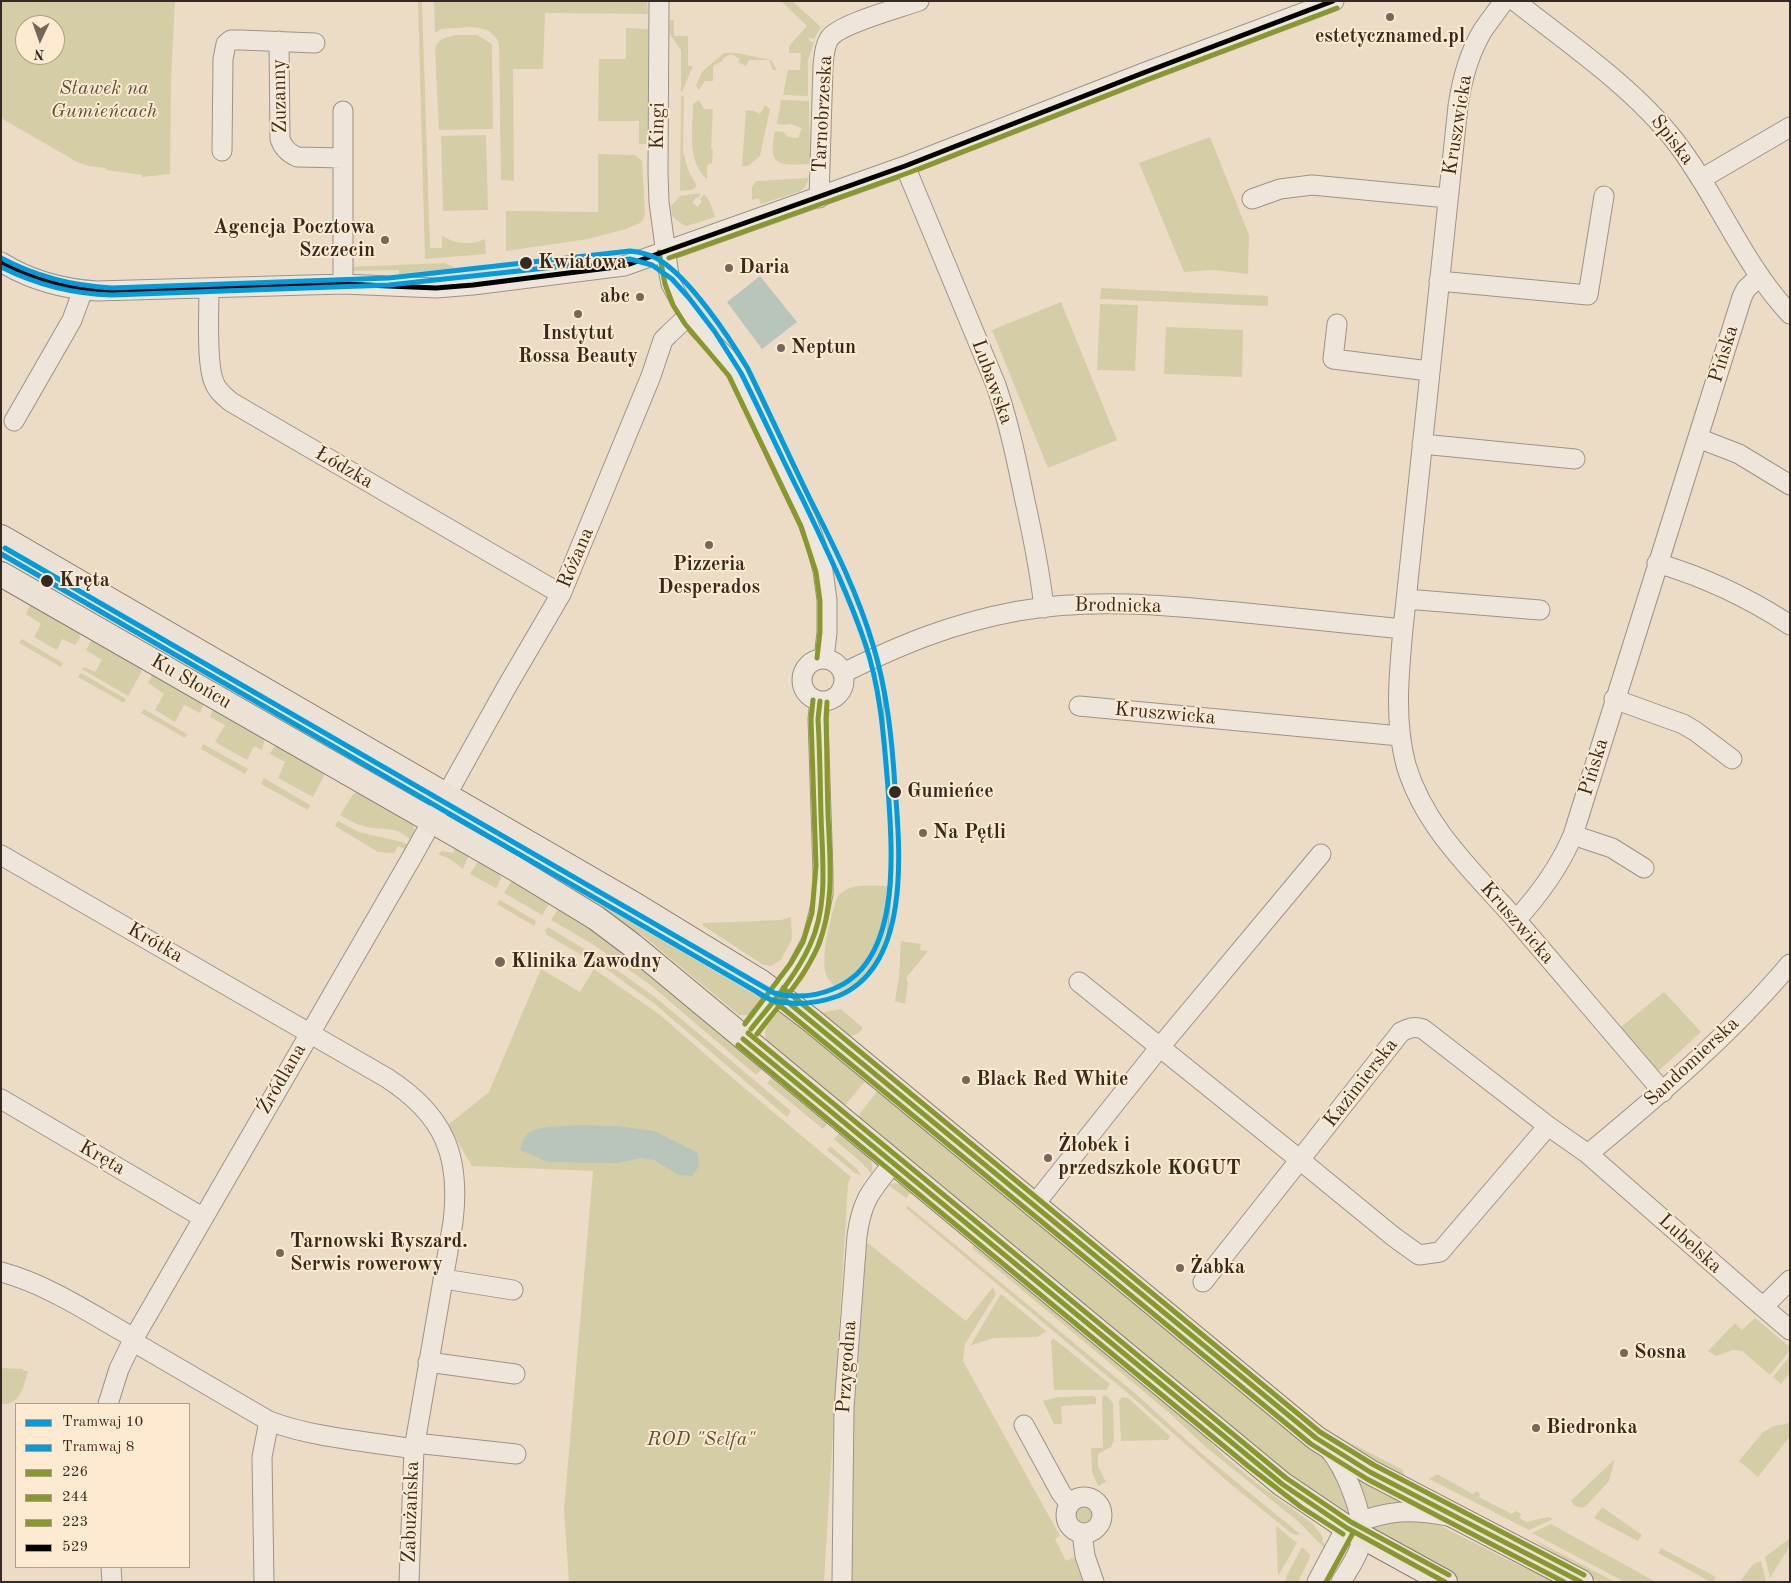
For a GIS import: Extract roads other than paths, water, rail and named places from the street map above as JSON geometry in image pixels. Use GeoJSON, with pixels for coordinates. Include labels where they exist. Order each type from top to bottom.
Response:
{"type":"FeatureCollection","features":[{"type":"Feature","properties":{"kind":"main road","name":"Ku Słońcu"},"geometry":{"type":"LineString","coordinates":[[1,538],[658,918],[761,982],[778,994],[1316,1438],[1370,1472],[1581,1582]]}},
{"type":"Feature","properties":{"kind":"main road","name":"Ku Słońcu"},"geometry":{"type":"LineString","coordinates":[[1,574],[432,821],[596,918],[632,945],[743,1039],[1267,1471],[1312,1505],[1445,1582]]}},
{"type":"Feature","properties":{"kind":"street","name":"Kingi"},"geometry":{"type":"LineString","coordinates":[[659,1],[658,173],[660,208],[666,251]]}},
{"type":"Feature","properties":{"kind":"street","name":"Tarnobrzeska"},"geometry":{"type":"LineString","coordinates":[[819,198],[823,66],[829,38],[836,32],[851,25],[919,1]]}},
{"type":"Feature","properties":{"kind":"street"},"geometry":{"type":"LineString","coordinates":[[1,262],[49,283],[83,290],[209,289],[343,284],[425,288],[473,285],[615,268],[630,265],[819,198],[1334,1]]}},
{"type":"Feature","properties":{"kind":"street","name":"Kruszwicka"},"geometry":{"type":"LineString","coordinates":[[1504,1],[1482,32],[1472,51],[1464,74],[1458,106],[1403,629],[1398,695],[1400,736],[1411,778],[1435,826],[1461,860],[1516,920],[1662,1092]]}},
{"type":"Feature","properties":{"kind":"street","name":"Spiska"},"geometry":{"type":"LineString","coordinates":[[1515,1],[1608,75],[1647,109],[1674,140],[1760,276],[1790,314]]}},
{"type":"Feature","properties":{"kind":"street","name":"Zuzanny"},"geometry":{"type":"LineString","coordinates":[[222,151],[223,59],[226,44],[231,40],[315,43]]}},
{"type":"Feature","properties":{"kind":"street","name":"Zuzanny"},"geometry":{"type":"LineString","coordinates":[[279,41],[280,139],[282,146],[297,157],[343,158]]}},
{"type":"Feature","properties":{"kind":"street"},"geometry":{"type":"LineString","coordinates":[[343,111],[343,284]]}},
{"type":"Feature","properties":{"kind":"street"},"geometry":{"type":"LineString","coordinates":[[1701,180],[1789,129]]}},
{"type":"Feature","properties":{"kind":"street","name":"Lubawska"},"geometry":{"type":"LineString","coordinates":[[905,166],[1005,410],[1036,551],[1044,608]]}},
{"type":"Feature","properties":{"kind":"street","name":"Kruszwicka"},"geometry":{"type":"LineString","coordinates":[[1252,199],[1280,189],[1312,186],[1448,198]]}},
{"type":"Feature","properties":{"kind":"street"},"geometry":{"type":"LineString","coordinates":[[1439,281],[1588,295],[1604,196]]}},
{"type":"Feature","properties":{"kind":"street"},"geometry":{"type":"LineString","coordinates":[[666,251],[671,284],[688,315],[725,356],[736,372],[811,531],[821,564],[826,596],[827,632],[824,659]]}},
{"type":"Feature","properties":{"kind":"street","name":"Pińska"},"geometry":{"type":"LineString","coordinates":[[1516,920],[1551,878],[1573,835],[1614,699],[1742,297],[1746,290],[1760,276]]}},
{"type":"Feature","properties":{"kind":"street","name":"Łódzka"},"geometry":{"type":"LineString","coordinates":[[209,289],[211,373],[217,388],[223,396],[561,594]]}},
{"type":"Feature","properties":{"kind":"street"},"geometry":{"type":"LineString","coordinates":[[14,421],[72,320],[83,290]]}},
{"type":"Feature","properties":{"kind":"street","name":"Różana"},"geometry":{"type":"LineString","coordinates":[[446,795],[561,594],[651,376],[663,340],[688,315]]}},
{"type":"Feature","properties":{"kind":"street"},"geometry":{"type":"LineString","coordinates":[[1336,324],[1333,359],[1429,371]]}},
{"type":"Feature","properties":{"kind":"street"},"geometry":{"type":"LineString","coordinates":[[1698,438],[1739,454],[1790,485]]}},
{"type":"Feature","properties":{"kind":"street"},"geometry":{"type":"LineString","coordinates":[[1422,444],[1574,459]]}},
{"type":"Feature","properties":{"kind":"street"},"geometry":{"type":"LineString","coordinates":[[1657,563],[1684,571],[1733,592],[1790,625]]}},
{"type":"Feature","properties":{"kind":"street"},"geometry":{"type":"LineString","coordinates":[[1406,599],[1540,610]]}},
{"type":"Feature","properties":{"kind":"street","name":"Brodnicka"},"geometry":{"type":"LineString","coordinates":[[843,673],[898,647],[945,629],[1000,615],[1044,608],[1102,604],[1154,605],[1403,629]]}},
{"type":"Feature","properties":{"kind":"street"},"geometry":{"type":"LineString","coordinates":[[818,659],[824,659],[837,664],[843,673],[844,682],[839,694],[831,700],[820,701],[812,698],[803,688],[802,678],[805,669],[818,659]]}},
{"type":"Feature","properties":{"kind":"street"},"geometry":{"type":"LineString","coordinates":[[1614,699],[1683,724],[1732,759]]}},
{"type":"Feature","properties":{"kind":"street"},"geometry":{"type":"LineString","coordinates":[[743,1039],[796,970],[807,950],[822,903],[823,872],[818,719],[820,701]]}},
{"type":"Feature","properties":{"kind":"street","name":"Kruszwicka"},"geometry":{"type":"LineString","coordinates":[[1079,706],[1400,736]]}},
{"type":"Feature","properties":{"kind":"street"},"geometry":{"type":"LineString","coordinates":[[432,821],[446,795]]}},
{"type":"Feature","properties":{"kind":"street","name":"Źródlana"},"geometry":{"type":"LineString","coordinates":[[108,1403],[119,1369],[133,1340],[202,1217],[432,821]]}},
{"type":"Feature","properties":{"kind":"street"},"geometry":{"type":"LineString","coordinates":[[1573,835],[1625,854],[1644,868]]}},
{"type":"Feature","properties":{"kind":"street"},"geometry":{"type":"LineString","coordinates":[[1034,1205],[1160,1047],[1321,854]]}},
{"type":"Feature","properties":{"kind":"street","name":"Krótka"},"geometry":{"type":"LineString","coordinates":[[1,855],[310,1032]]}},
{"type":"Feature","properties":{"kind":"street","name":"Sandomierska"},"geometry":{"type":"LineString","coordinates":[[1588,1154],[1662,1092],[1732,1026],[1790,964]]}},
{"type":"Feature","properties":{"kind":"street"},"geometry":{"type":"LineString","coordinates":[[1079,982],[1394,1237],[1419,1255],[1440,1252],[1548,1126]]}},
{"type":"Feature","properties":{"kind":"street","name":"Kazimierska"},"geometry":{"type":"LineString","coordinates":[[1203,1282],[1401,1032],[1416,1026],[1424,1029],[1548,1126],[1588,1154]]}},
{"type":"Feature","properties":{"kind":"street","name":"Zabużańska"},"geometry":{"type":"LineString","coordinates":[[310,1032],[401,1087],[428,1112],[442,1134],[453,1163],[456,1198],[444,1279],[414,1446],[409,1582]]}},
{"type":"Feature","properties":{"kind":"street","name":"Kręta"},"geometry":{"type":"LineString","coordinates":[[1,1099],[202,1217]]}},
{"type":"Feature","properties":{"kind":"street","name":"Lubelska"},"geometry":{"type":"LineString","coordinates":[[1588,1154],[1790,1330]]}},
{"type":"Feature","properties":{"kind":"street","name":"Przygodna"},"geometry":{"type":"LineString","coordinates":[[842,1582],[844,1408],[857,1236],[860,1215],[866,1199],[894,1162]]}},
{"type":"Feature","properties":{"kind":"street"},"geometry":{"type":"LineString","coordinates":[[1,1272],[32,1282],[55,1293],[269,1421],[282,1426],[315,1433],[414,1446]]}},
{"type":"Feature","properties":{"kind":"street"},"geometry":{"type":"LineString","coordinates":[[444,1279],[513,1290]]}},
{"type":"Feature","properties":{"kind":"street"},"geometry":{"type":"LineString","coordinates":[[1763,1307],[1790,1280]]}},
{"type":"Feature","properties":{"kind":"street"},"geometry":{"type":"LineString","coordinates":[[428,1362],[515,1374]]}},
{"type":"Feature","properties":{"kind":"street"},"geometry":{"type":"LineString","coordinates":[[264,1582],[262,1457],[269,1421]]}},
{"type":"Feature","properties":{"kind":"street"},"geometry":{"type":"LineString","coordinates":[[1024,1425],[1061,1493],[1069,1503]]}},
{"type":"Feature","properties":{"kind":"street","name":"Ku Słońcu"},"geometry":{"type":"LineString","coordinates":[[1316,1438],[1332,1453],[1344,1472],[1354,1498],[1356,1529],[1400,1511],[1432,1514],[1465,1521]]}},
{"type":"Feature","properties":{"kind":"street","name":"Zabużańska"},"geometry":{"type":"LineString","coordinates":[[414,1446],[516,1454]]}},
{"type":"Feature","properties":{"kind":"street"},"geometry":{"type":"LineString","coordinates":[[1086,1497],[1094,1500],[1100,1507],[1102,1516],[1098,1527],[1091,1532],[1082,1533],[1073,1530],[1067,1523],[1065,1514],[1069,1503],[1077,1498],[1086,1497]]}},
{"type":"Feature","properties":{"kind":"street"},"geometry":{"type":"LineString","coordinates":[[1317,1582],[1343,1533],[1356,1529],[1360,1548],[1341,1582]]}},
{"type":"Feature","properties":{"kind":"street"},"geometry":{"type":"LineString","coordinates":[[1082,1533],[1085,1556],[1094,1582]]}},
{"type":"Feature","properties":{"kind":"street"},"geometry":{"type":"LineString","coordinates":[[111,1568],[112,1582]]}},
{"type":"Feature","properties":{"kind":"tram line","name":"10"},"geometry":{"type":"LineString","coordinates":[[1,258],[41,275],[69,283],[112,288],[389,278],[630,251],[656,258],[668,266],[707,308],[748,369],[845,570],[873,645],[888,715],[894,769],[898,842],[896,904],[889,933],[878,960],[862,981],[838,996],[805,1003],[771,1000],[1,554]]}},
{"type":"Feature","properties":{"kind":"tram line","name":"8"},"geometry":{"type":"LineString","coordinates":[[1,267],[41,284],[83,293],[112,295],[389,285],[630,259],[652,265],[672,279],[715,332],[741,373],[836,570],[865,643],[875,679],[883,733],[891,841],[888,901],[882,930],[872,955],[856,975],[833,989],[819,994],[804,996],[774,993],[5,548]]}},
{"type":"Feature","properties":{"kind":"tram line"},"geometry":{"type":"LineString","coordinates":[[882,676],[892,886],[887,936]]}},
{"type":"Feature","properties":{"kind":"place","name":"estetycznamed.pl"},"geometry":{"type":"Point","coordinates":[1390,17]}},
{"type":"Feature","properties":{"kind":"place","name":"Agencja Pocztowa Szczecin"},"geometry":{"type":"Point","coordinates":[385,240]}},
{"type":"Feature","properties":{"kind":"place","name":"Kwiatowa"},"geometry":{"type":"Point","coordinates":[526,263]}},
{"type":"Feature","properties":{"kind":"place","name":"Daria"},"geometry":{"type":"Point","coordinates":[729,268]}},
{"type":"Feature","properties":{"kind":"place","name":"abc"},"geometry":{"type":"Point","coordinates":[640,297]}},
{"type":"Feature","properties":{"kind":"place","name":"Instytut Rossa Beauty"},"geometry":{"type":"Point","coordinates":[578,314]}},
{"type":"Feature","properties":{"kind":"place","name":"Neptun"},"geometry":{"type":"Point","coordinates":[781,348]}},
{"type":"Feature","properties":{"kind":"place","name":"Pizzeria Desperados"},"geometry":{"type":"Point","coordinates":[709,545]}},
{"type":"Feature","properties":{"kind":"place","name":"Kręta"},"geometry":{"type":"Point","coordinates":[47,581]}},
{"type":"Feature","properties":{"kind":"place","name":"Gumieńce"},"geometry":{"type":"Point","coordinates":[895,792]}},
{"type":"Feature","properties":{"kind":"place","name":"Na Pętli"},"geometry":{"type":"Point","coordinates":[923,833]}},
{"type":"Feature","properties":{"kind":"place","name":"Klinika Zawodny"},"geometry":{"type":"Point","coordinates":[500,962]}},
{"type":"Feature","properties":{"kind":"place","name":"Black Red White"},"geometry":{"type":"Point","coordinates":[966,1080]}},
{"type":"Feature","properties":{"kind":"place","name":"Żłobek i przedszkole KOGUT"},"geometry":{"type":"Point","coordinates":[1048,1158]}},
{"type":"Feature","properties":{"kind":"place","name":"Tarnowski Ryszard. Serwis rowerowy"},"geometry":{"type":"Point","coordinates":[280,1253]}},
{"type":"Feature","properties":{"kind":"place","name":"Żabka"},"geometry":{"type":"Point","coordinates":[1180,1268]}},
{"type":"Feature","properties":{"kind":"place","name":"Sosna"},"geometry":{"type":"Point","coordinates":[1624,1353]}},
{"type":"Feature","properties":{"kind":"place","name":"Biedronka"},"geometry":{"type":"Point","coordinates":[1536,1428]}},
{"type":"Feature","properties":{"kind":"park label","name":"Stawek na Gumieńcach"},"geometry":{"type":"Point","coordinates":[104,100]}},
{"type":"Feature","properties":{"kind":"park label","name":"ROD \"Selfa\""},"geometry":{"type":"Point","coordinates":[701,1440]}}]}
